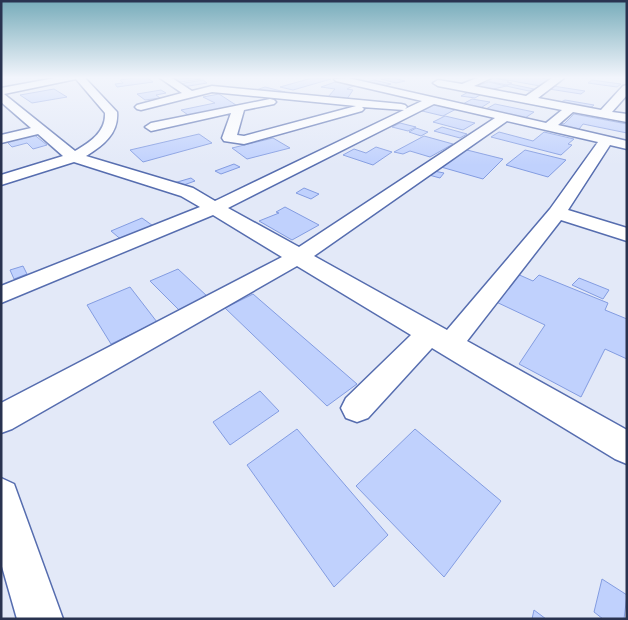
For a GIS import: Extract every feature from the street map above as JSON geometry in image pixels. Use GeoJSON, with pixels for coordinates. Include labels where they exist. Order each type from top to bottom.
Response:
{"type":"FeatureCollection","features":[{"type":"Feature","properties":{"kind":"street"},"geometry":{"type":"LineString","coordinates":[[15,107],[73,157],[187,192],[627,448]]}},
{"type":"Feature","properties":{"kind":"street"},"geometry":{"type":"LineString","coordinates":[[1,180],[73,157],[98,142],[111,123],[111,112],[106,107]]}},
{"type":"Feature","properties":{"kind":"street"},"geometry":{"type":"LineString","coordinates":[[151,127],[245,107]]}},
{"type":"Feature","properties":{"kind":"street"},"geometry":{"type":"LineString","coordinates":[[240,108],[228,136],[238,141],[368,107]]}},
{"type":"Feature","properties":{"kind":"street"},"geometry":{"type":"LineString","coordinates":[[395,107],[416,109]]}},
{"type":"Feature","properties":{"kind":"street"},"geometry":{"type":"LineString","coordinates":[[1,295],[214,208],[420,107]]}},
{"type":"Feature","properties":{"kind":"street"},"geometry":{"type":"LineString","coordinates":[[456,107],[627,145]]}},
{"type":"Feature","properties":{"kind":"street"},"geometry":{"type":"LineString","coordinates":[[565,107],[627,118]]}},
{"type":"Feature","properties":{"kind":"street"},"geometry":{"type":"LineString","coordinates":[[604,114],[610,107]]}},
{"type":"Feature","properties":{"kind":"street"},"geometry":{"type":"LineString","coordinates":[[547,128],[571,108]]}},
{"type":"Feature","properties":{"kind":"street"},"geometry":{"type":"LineString","coordinates":[[1,113],[19,110]]}},
{"type":"Feature","properties":{"kind":"street"},"geometry":{"type":"LineString","coordinates":[[1,419],[298,257],[504,118]]}},
{"type":"Feature","properties":{"kind":"street"},"geometry":{"type":"LineString","coordinates":[[1,138],[41,129]]}},
{"type":"Feature","properties":{"kind":"street"},"geometry":{"type":"LineString","coordinates":[[357,408],[440,339],[557,213],[606,141]]}},
{"type":"Feature","properties":{"kind":"street"},"geometry":{"type":"LineString","coordinates":[[557,213],[627,235]]}},
{"type":"Feature","properties":{"kind":"street"},"geometry":{"type":"LineString","coordinates":[[1,497],[40,619]]}},
{"type":"Feature","properties":{"kind":"building"},"geometry":{"type":"Polygon","coordinates":[[[196,107],[239,107],[191,117],[181,110],[196,107]]]}},
{"type":"Feature","properties":{"kind":"building"},"geometry":{"type":"Polygon","coordinates":[[[425,107],[458,108],[443,116],[418,110],[425,107]]]}},
{"type":"Feature","properties":{"kind":"building"},"geometry":{"type":"Polygon","coordinates":[[[490,107],[509,107],[534,112],[525,118],[486,109],[490,107]]]}},
{"type":"Feature","properties":{"kind":"building"},"geometry":{"type":"Polygon","coordinates":[[[574,114],[627,124],[627,133],[583,124],[576,133],[556,128],[561,123],[564,124],[574,114]]]}},
{"type":"Feature","properties":{"kind":"building"},"geometry":{"type":"Polygon","coordinates":[[[445,116],[475,123],[463,130],[433,122],[445,116]]]}},
{"type":"Feature","properties":{"kind":"building"},"geometry":{"type":"Polygon","coordinates":[[[400,123],[416,127],[408,131],[392,127],[400,123]]]}},
{"type":"Feature","properties":{"kind":"building"},"geometry":{"type":"Polygon","coordinates":[[[442,127],[467,134],[460,138],[434,131],[442,127]]]}},
{"type":"Feature","properties":{"kind":"building"},"geometry":{"type":"Polygon","coordinates":[[[416,128],[428,132],[421,136],[409,132],[416,128]]]}},
{"type":"Feature","properties":{"kind":"building"},"geometry":{"type":"Polygon","coordinates":[[[499,132],[533,141],[544,132],[574,139],[568,144],[572,145],[561,155],[491,137],[499,132]]]}},
{"type":"Feature","properties":{"kind":"building"},"geometry":{"type":"Polygon","coordinates":[[[32,133],[47,145],[33,149],[27,143],[12,147],[6,141],[32,133]]]}},
{"type":"Feature","properties":{"kind":"building"},"geometry":{"type":"Polygon","coordinates":[[[199,134],[212,143],[143,162],[130,150],[199,134]]]}},
{"type":"Feature","properties":{"kind":"building"},"geometry":{"type":"Polygon","coordinates":[[[424,136],[453,144],[430,157],[410,151],[403,154],[394,152],[424,136]]]}},
{"type":"Feature","properties":{"kind":"building"},"geometry":{"type":"Polygon","coordinates":[[[273,138],[290,148],[247,159],[232,148],[273,138]]]}},
{"type":"Feature","properties":{"kind":"building"},"geometry":{"type":"Polygon","coordinates":[[[376,147],[392,152],[373,165],[343,155],[354,149],[366,153],[376,147]]]}},
{"type":"Feature","properties":{"kind":"building"},"geometry":{"type":"Polygon","coordinates":[[[463,149],[503,159],[483,179],[441,167],[463,149]]]}},
{"type":"Feature","properties":{"kind":"building"},"geometry":{"type":"Polygon","coordinates":[[[525,150],[566,160],[548,177],[506,165],[525,150]]]}},
{"type":"Feature","properties":{"kind":"building"},"geometry":{"type":"Polygon","coordinates":[[[234,164],[240,167],[221,174],[215,171],[234,164]]]}},
{"type":"Feature","properties":{"kind":"building"},"geometry":{"type":"Polygon","coordinates":[[[434,171],[444,173],[440,178],[429,175],[434,171]]]}},
{"type":"Feature","properties":{"kind":"building"},"geometry":{"type":"Polygon","coordinates":[[[191,178],[195,181],[178,187],[174,183],[191,178]]]}},
{"type":"Feature","properties":{"kind":"building"},"geometry":{"type":"Polygon","coordinates":[[[304,188],[319,194],[311,199],[296,193],[304,188]]]}},
{"type":"Feature","properties":{"kind":"building"},"geometry":{"type":"Polygon","coordinates":[[[285,207],[319,225],[292,240],[259,221],[279,213],[276,212],[285,207]]]}},
{"type":"Feature","properties":{"kind":"building"},"geometry":{"type":"Polygon","coordinates":[[[142,218],[156,228],[124,242],[111,231],[142,218]]]}},
{"type":"Feature","properties":{"kind":"building"},"geometry":{"type":"Polygon","coordinates":[[[23,266],[27,274],[14,279],[10,270],[23,266]]]}},
{"type":"Feature","properties":{"kind":"building"},"geometry":{"type":"Polygon","coordinates":[[[178,269],[208,297],[180,311],[150,281],[178,269]]]}},
{"type":"Feature","properties":{"kind":"building"},"geometry":{"type":"Polygon","coordinates":[[[515,273],[533,281],[539,275],[608,303],[605,310],[627,319],[627,359],[605,349],[581,397],[519,364],[545,325],[492,300],[515,273]]]}},
{"type":"Feature","properties":{"kind":"building"},"geometry":{"type":"Polygon","coordinates":[[[579,278],[609,290],[603,299],[572,285],[579,278]]]}},
{"type":"Feature","properties":{"kind":"building"},"geometry":{"type":"Polygon","coordinates":[[[130,287],[157,322],[111,344],[87,305],[130,287]]]}},
{"type":"Feature","properties":{"kind":"building"},"geometry":{"type":"Polygon","coordinates":[[[253,294],[357,384],[327,406],[225,308],[253,294]]]}},
{"type":"Feature","properties":{"kind":"building"},"geometry":{"type":"Polygon","coordinates":[[[260,391],[279,411],[230,445],[213,422],[260,391]]]}},
{"type":"Feature","properties":{"kind":"building"},"geometry":{"type":"Polygon","coordinates":[[[297,429],[388,535],[334,587],[247,465],[297,429]]]}},
{"type":"Feature","properties":{"kind":"building"},"geometry":{"type":"Polygon","coordinates":[[[415,429],[501,501],[444,577],[356,486],[415,429]]]}},
{"type":"Feature","properties":{"kind":"building"},"geometry":{"type":"Polygon","coordinates":[[[602,579],[627,595],[624,619],[603,619],[594,612],[602,579]]]}},
{"type":"Feature","properties":{"kind":"building"},"geometry":{"type":"Polygon","coordinates":[[[534,610],[546,619],[532,619],[534,610]]]}}]}
